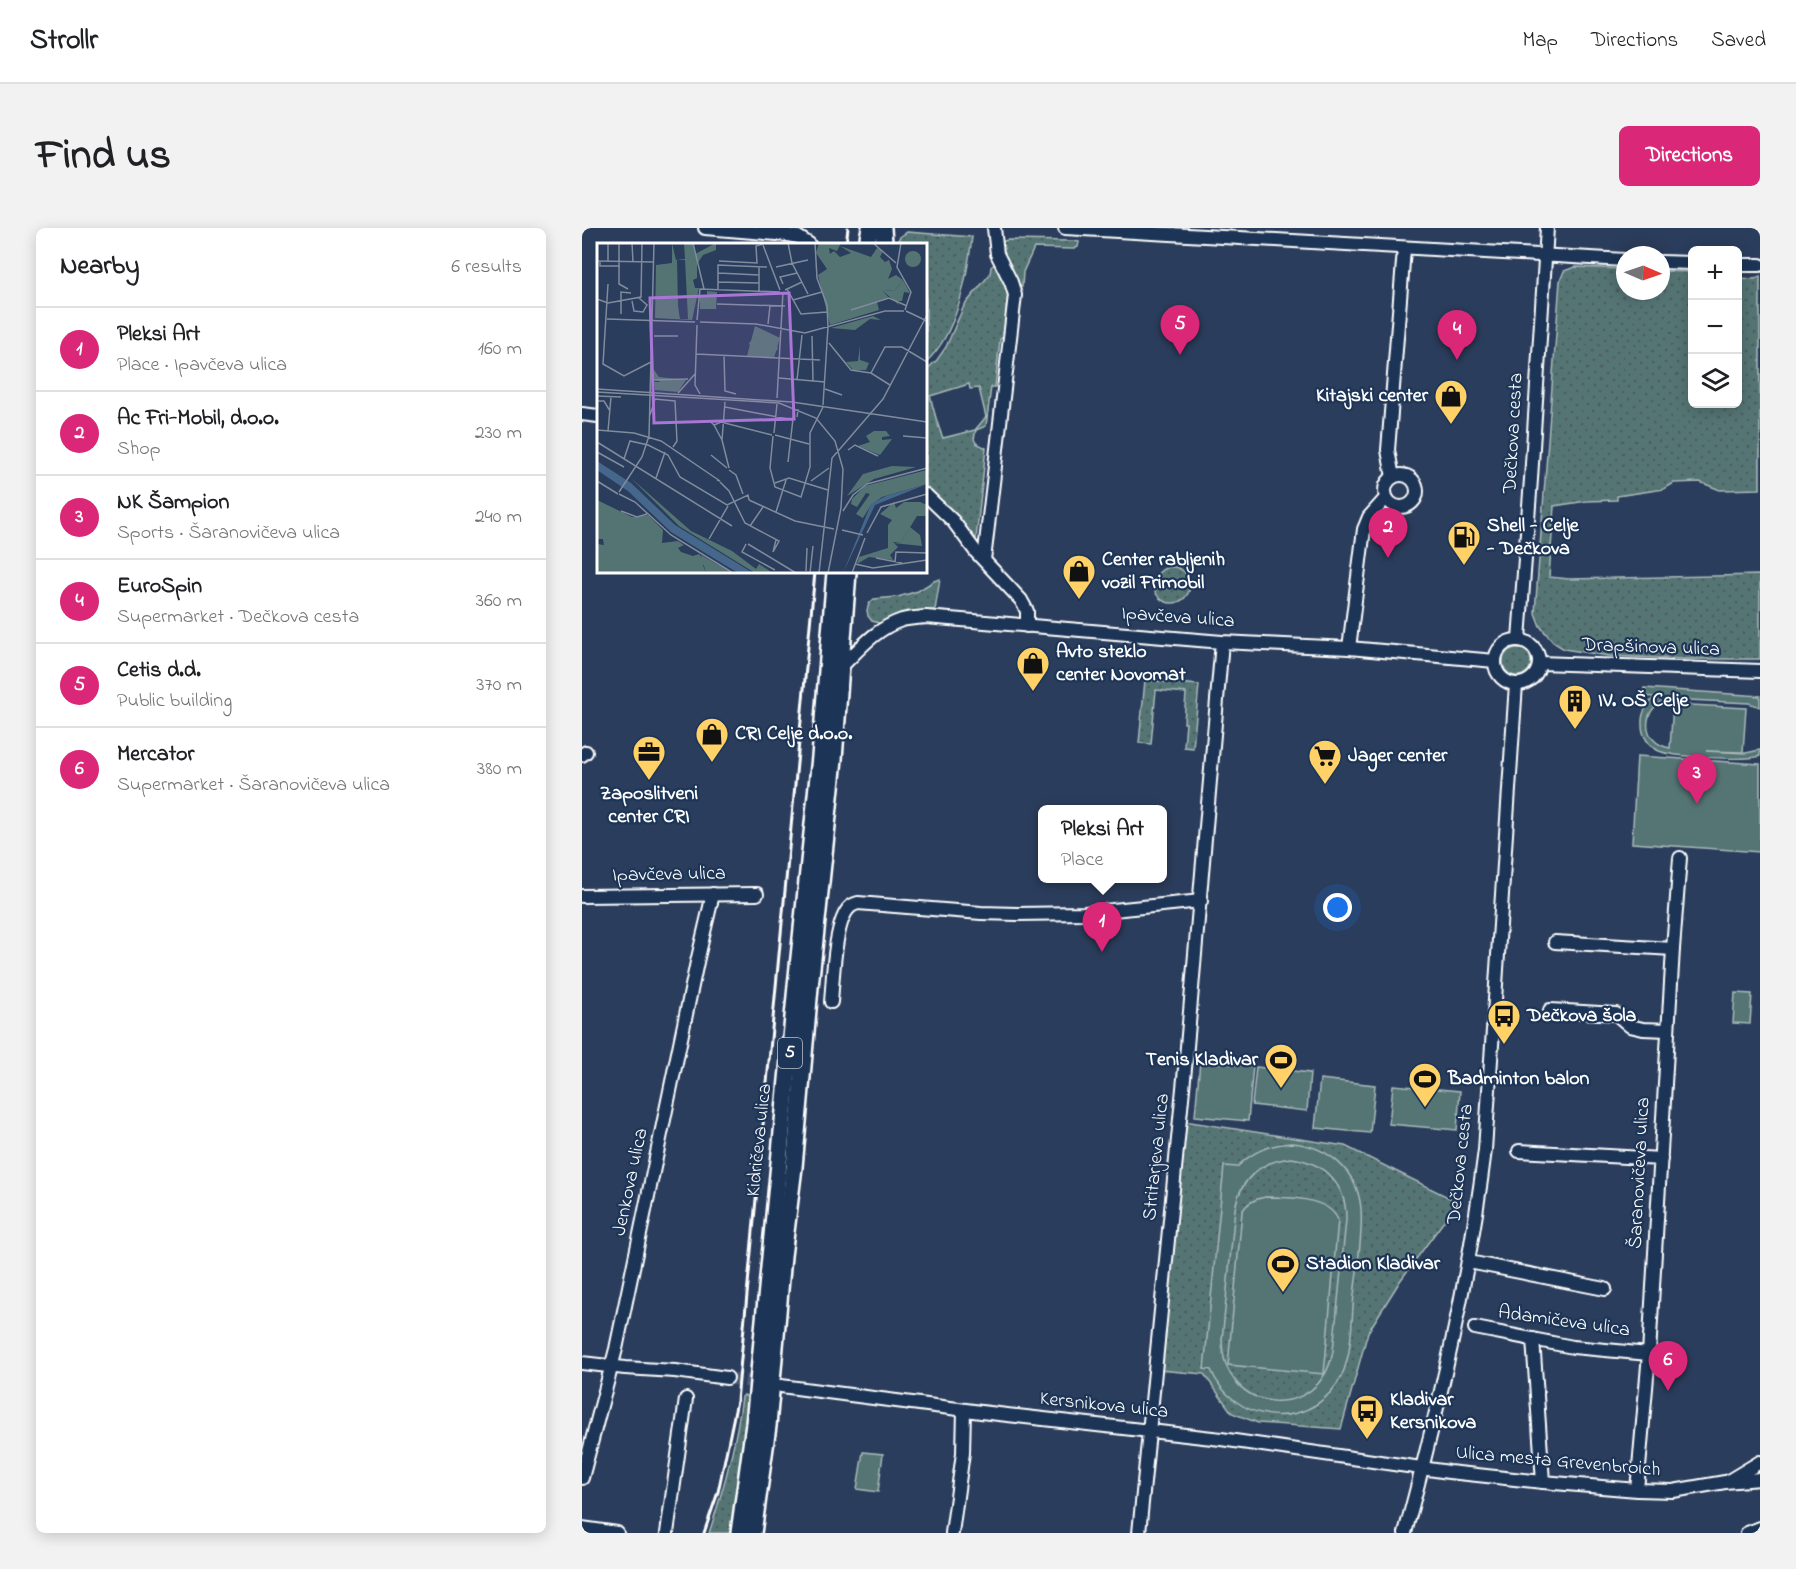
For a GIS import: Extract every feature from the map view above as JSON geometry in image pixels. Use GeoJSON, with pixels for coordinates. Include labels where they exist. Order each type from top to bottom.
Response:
{"type":"FeatureCollection","features":[{"type":"Feature","properties":{"kind":"main road"},"geometry":{"type":"LineString","coordinates":[[867,243],[870,228]]}},
{"type":"Feature","properties":{"kind":"main road"},"geometry":{"type":"LineString","coordinates":[[883,228],[884,243]]}},
{"type":"Feature","properties":{"kind":"main road","name":"Kidričeva ulica"},"geometry":{"type":"LineString","coordinates":[[739,1533],[754,1424],[820,757],[835,573]]}},
{"type":"Feature","properties":{"kind":"main road","name":"Kidričeva ulica"},"geometry":{"type":"LineString","coordinates":[[753,1533],[775,1356],[783,1256],[794,1167],[834,759],[849,573]]}},
{"type":"Feature","properties":{"kind":"street"},"geometry":{"type":"LineString","coordinates":[[705,228],[788,235],[798,237],[807,243]]}},
{"type":"Feature","properties":{"kind":"street"},"geometry":{"type":"LineString","coordinates":[[980,556],[1005,387],[1015,295],[997,254],[994,228]]}},
{"type":"Feature","properties":{"kind":"street"},"geometry":{"type":"LineString","coordinates":[[1065,228],[1164,231],[1404,249],[1616,260]]}},
{"type":"Feature","properties":{"kind":"street","name":"Dečkova cesta"},"geometry":{"type":"LineString","coordinates":[[1519,639],[1547,228]]}},
{"type":"Feature","properties":{"kind":"street"},"geometry":{"type":"LineString","coordinates":[[1393,477],[1388,450],[1404,249]]}},
{"type":"Feature","properties":{"kind":"street"},"geometry":{"type":"LineString","coordinates":[[1670,262],[1688,263]]}},
{"type":"Feature","properties":{"kind":"street"},"geometry":{"type":"LineString","coordinates":[[1742,265],[1760,266]]}},
{"type":"Feature","properties":{"kind":"street"},"geometry":{"type":"LineString","coordinates":[[582,414],[597,416]]}},
{"type":"Feature","properties":{"kind":"street"},"geometry":{"type":"LineString","coordinates":[[1402,475],[1410,478],[1416,485],[1418,494],[1410,506],[1401,508],[1392,505],[1386,498],[1387,484],[1393,477],[1402,475]]}},
{"type":"Feature","properties":{"kind":"street"},"geometry":{"type":"LineString","coordinates":[[927,496],[953,522],[980,556],[1021,600],[1027,611],[1028,626]]}},
{"type":"Feature","properties":{"kind":"street"},"geometry":{"type":"LineString","coordinates":[[1349,648],[1364,529],[1369,517],[1386,498]]}},
{"type":"Feature","properties":{"kind":"street","name":"Ipavčeva ulica"},"geometry":{"type":"LineString","coordinates":[[842,666],[872,636],[886,627],[903,620],[926,618],[1222,642],[1349,648],[1495,661]]}},
{"type":"Feature","properties":{"kind":"street"},"geometry":{"type":"LineString","coordinates":[[1519,639],[1532,645],[1540,663],[1535,676],[1529,681],[1516,684],[1503,679],[1496,668],[1495,661],[1500,648],[1505,643],[1519,639]]}},
{"type":"Feature","properties":{"kind":"street","name":"Stritarjeva ulica"},"geometry":{"type":"LineString","coordinates":[[1139,1533],[1201,901],[1222,642]]}},
{"type":"Feature","properties":{"kind":"street","name":"Drapšinova ulica"},"geometry":{"type":"LineString","coordinates":[[1540,663],[1760,671]]}},
{"type":"Feature","properties":{"kind":"street","name":"Dečkova cesta"},"geometry":{"type":"LineString","coordinates":[[1406,1533],[1423,1468],[1469,1262],[1477,1215],[1485,1150],[1516,684]]}},
{"type":"Feature","properties":{"kind":"street","name":"Šaranovičeva ulica"},"geometry":{"type":"LineString","coordinates":[[1637,1490],[1649,1354],[1680,858]]}},
{"type":"Feature","properties":{"kind":"street","name":"Jenkova ulica"},"geometry":{"type":"LineString","coordinates":[[582,1478],[612,1366],[713,894]]}},
{"type":"Feature","properties":{"kind":"street","name":"Ipavčeva ulica"},"geometry":{"type":"LineString","coordinates":[[582,896],[757,894]]}},
{"type":"Feature","properties":{"kind":"street"},"geometry":{"type":"LineString","coordinates":[[831,1002],[836,944],[841,920],[849,908],[858,903],[1017,914],[1084,913],[1201,901]]}},
{"type":"Feature","properties":{"kind":"street"},"geometry":{"type":"LineString","coordinates":[[1555,942],[1673,949]]}},
{"type":"Feature","properties":{"kind":"street"},"geometry":{"type":"LineString","coordinates":[[1550,1010],[1616,1014],[1630,1026],[1668,1030]]}},
{"type":"Feature","properties":{"kind":"street"},"geometry":{"type":"LineString","coordinates":[[1519,1151],[1661,1159]]}},
{"type":"Feature","properties":{"kind":"street"},"geometry":{"type":"LineString","coordinates":[[1469,1262],[1605,1289]]}},
{"type":"Feature","properties":{"kind":"street","name":"Adamičeva ulica"},"geometry":{"type":"LineString","coordinates":[[1475,1328],[1573,1347],[1649,1354]]}},
{"type":"Feature","properties":{"kind":"street"},"geometry":{"type":"LineString","coordinates":[[1533,1339],[1543,1482]]}},
{"type":"Feature","properties":{"kind":"street"},"geometry":{"type":"LineString","coordinates":[[582,1363],[727,1378]]}},
{"type":"Feature","properties":{"kind":"street","name":"Kersnikova ulica"},"geometry":{"type":"LineString","coordinates":[[781,1386],[964,1410],[1221,1438],[1423,1468]]}},
{"type":"Feature","properties":{"kind":"street"},"geometry":{"type":"LineString","coordinates":[[667,1533],[686,1399]]}},
{"type":"Feature","properties":{"kind":"street"},"geometry":{"type":"LineString","coordinates":[[952,1533],[963,1453],[964,1410]]}},
{"type":"Feature","properties":{"kind":"street"},"geometry":{"type":"LineString","coordinates":[[1725,1482],[1760,1462]]}},
{"type":"Feature","properties":{"kind":"street","name":"Ulica mesta Grevenbroich"},"geometry":{"type":"LineString","coordinates":[[1423,1468],[1637,1490],[1673,1491],[1725,1482],[1760,1479]]}},
{"type":"Feature","properties":{"kind":"street"},"geometry":{"type":"LineString","coordinates":[[582,1528],[617,1533]]}},
{"type":"Feature","properties":{"kind":"street"},"geometry":{"type":"LineString","coordinates":[[1747,1533],[1760,1528]]}},
{"type":"Feature","properties":{"kind":"green space"},"geometry":{"type":"Polygon","coordinates":[[[907,232],[972,237],[967,270],[953,321],[937,350],[927,361],[927,243],[896,243],[907,232]]]}},
{"type":"Feature","properties":{"kind":"green space"},"geometry":{"type":"Polygon","coordinates":[[[1007,240],[1079,242],[1078,247],[1074,249],[1034,248],[1023,272],[1022,287],[1013,284],[1009,334],[1000,339],[995,387],[991,387],[986,426],[976,430],[974,439],[976,443],[986,448],[976,539],[927,487],[927,369],[946,347],[964,306],[990,274],[991,267],[999,261],[999,243],[1007,240]],[[969,384],[930,396],[943,438],[975,430],[986,417],[979,388],[970,389],[969,384]]]}},
{"type":"Feature","properties":{"kind":"green space"},"geometry":{"type":"Polygon","coordinates":[[[1575,267],[1616,269],[1616,300],[1670,300],[1670,271],[1688,272],[1688,408],[1742,408],[1742,278],[1755,279],[1760,276],[1760,489],[1720,490],[1700,482],[1674,483],[1664,489],[1617,496],[1617,500],[1587,501],[1554,506],[1549,577],[1569,579],[1760,575],[1760,659],[1609,656],[1564,649],[1553,642],[1540,626],[1535,613],[1560,281],[1564,271],[1575,267]]]}},
{"type":"Feature","properties":{"kind":"green space"},"geometry":{"type":"Polygon","coordinates":[[[1172,567],[1184,573],[1190,585],[1184,597],[1172,603],[1160,597],[1154,585],[1160,573],[1172,567]]]}},
{"type":"Feature","properties":{"kind":"green space"},"geometry":{"type":"Polygon","coordinates":[[[940,579],[935,610],[908,612],[885,623],[872,621],[868,616],[869,604],[874,599],[898,597],[918,591],[940,579]]]}},
{"type":"Feature","properties":{"kind":"green space"},"geometry":{"type":"Polygon","coordinates":[[[1517,648],[1527,652],[1531,662],[1527,672],[1517,676],[1507,672],[1503,662],[1507,652],[1517,648]]]}},
{"type":"Feature","properties":{"kind":"green space"},"geometry":{"type":"Polygon","coordinates":[[[1145,680],[1199,685],[1193,748],[1184,747],[1186,693],[1156,690],[1151,744],[1139,743],[1145,680]]]}},
{"type":"Feature","properties":{"kind":"green space"},"geometry":{"type":"Polygon","coordinates":[[[1644,688],[1760,696],[1760,707],[1749,703],[1668,699],[1659,703],[1652,710],[1648,725],[1649,733],[1654,740],[1670,748],[1673,704],[1746,708],[1743,752],[1706,751],[1746,753],[1760,750],[1760,756],[1693,757],[1655,749],[1647,740],[1642,729],[1644,713],[1655,697],[1643,696],[1644,688]]]}},
{"type":"Feature","properties":{"kind":"green space"},"geometry":{"type":"Polygon","coordinates":[[[1637,756],[1760,764],[1760,852],[1632,843],[1637,756]]]}},
{"type":"Feature","properties":{"kind":"green space"},"geometry":{"type":"Polygon","coordinates":[[[1735,993],[1752,994],[1750,1024],[1733,1023],[1735,993]]]}},
{"type":"Feature","properties":{"kind":"green space"},"geometry":{"type":"Polygon","coordinates":[[[1200,1061],[1253,1066],[1248,1121],[1195,1116],[1200,1061]]]}},
{"type":"Feature","properties":{"kind":"green space","name":"Tenis Kladivar"},"geometry":{"type":"Polygon","coordinates":[[[1256,1067],[1310,1073],[1307,1111],[1252,1105],[1256,1067]]]}},
{"type":"Feature","properties":{"kind":"green space"},"geometry":{"type":"Polygon","coordinates":[[[1320,1079],[1375,1085],[1370,1133],[1315,1128],[1320,1079]]]}},
{"type":"Feature","properties":{"kind":"green space","name":"Badminton balon"},"geometry":{"type":"Polygon","coordinates":[[[1393,1085],[1460,1091],[1457,1130],[1389,1124],[1393,1085]]]}},
{"type":"Feature","properties":{"kind":"green space"},"geometry":{"type":"Polygon","coordinates":[[[1184,1121],[1345,1146],[1458,1202],[1400,1281],[1368,1332],[1341,1429],[1258,1423],[1232,1413],[1204,1374],[1159,1370],[1184,1121]]]}},
{"type":"Feature","properties":{"kind":"green space"},"geometry":{"type":"Polygon","coordinates":[[[1292,1143],[1318,1149],[1339,1163],[1354,1183],[1359,1195],[1361,1229],[1349,1353],[1342,1374],[1337,1384],[1323,1400],[1306,1410],[1288,1415],[1270,1415],[1252,1410],[1235,1401],[1221,1388],[1211,1370],[1204,1369],[1224,1166],[1237,1167],[1256,1153],[1292,1143]],[[1291,1158],[1280,1160],[1254,1173],[1242,1189],[1235,1209],[1222,1340],[1226,1365],[1238,1384],[1254,1396],[1273,1401],[1292,1399],[1310,1391],[1324,1375],[1333,1351],[1346,1220],[1345,1208],[1343,1197],[1332,1178],[1324,1170],[1303,1160],[1291,1158]]]}},
{"type":"Feature","properties":{"kind":"green space","name":"Stadion Kladivar"},"geometry":{"type":"Polygon","coordinates":[[[1265,1197],[1295,1198],[1317,1203],[1333,1212],[1338,1220],[1324,1374],[1228,1365],[1242,1212],[1249,1203],[1265,1197]]]}},
{"type":"Feature","properties":{"kind":"green space"},"geometry":{"type":"Polygon","coordinates":[[[744,1395],[749,1398],[743,1464],[733,1533],[709,1533],[729,1466],[744,1395]]]}},
{"type":"Feature","properties":{"kind":"green space"},"geometry":{"type":"Polygon","coordinates":[[[863,1452],[883,1454],[878,1492],[857,1489],[863,1452]]]}},
{"type":"Feature","properties":{"kind":"tunnel"},"geometry":{"type":"LineString","coordinates":[[727,1378],[765,1384]]}},
{"type":"Feature","properties":{"kind":"railway"},"geometry":{"type":"LineString","coordinates":[[846,243],[848,228]]}},
{"type":"Feature","properties":{"kind":"railway"},"geometry":{"type":"LineString","coordinates":[[704,1533],[718,1492],[737,1401],[815,573]]}},
{"type":"Feature","properties":{"kind":"place","name":"Cetis d.d."},"geometry":{"type":"Point","coordinates":[1180,355]}},
{"type":"Feature","properties":{"kind":"place","name":"EuroSpin"},"geometry":{"type":"Point","coordinates":[1457,360]}},
{"type":"Feature","properties":{"kind":"place","name":"Kitajski center"},"geometry":{"type":"Point","coordinates":[1451,425]}},
{"type":"Feature","properties":{"kind":"place","name":"Ac Fri-Mobil, d.o.o."},"geometry":{"type":"Point","coordinates":[1388,558]}},
{"type":"Feature","properties":{"kind":"place","name":"Shell - Celje - Dečkova"},"geometry":{"type":"Point","coordinates":[1464,566]}},
{"type":"Feature","properties":{"kind":"place","name":"Center rabljenih vozil Frimobil"},"geometry":{"type":"Point","coordinates":[1079,600]}},
{"type":"Feature","properties":{"kind":"place","name":"Avto steklo center Novomat"},"geometry":{"type":"Point","coordinates":[1033,692]}},
{"type":"Feature","properties":{"kind":"place","name":"IV. OŠ Celje"},"geometry":{"type":"Point","coordinates":[1575,730]}},
{"type":"Feature","properties":{"kind":"place","name":"CRI Celje d.o.o."},"geometry":{"type":"Point","coordinates":[712,763]}},
{"type":"Feature","properties":{"kind":"place","name":"Zaposlitveni center CRI"},"geometry":{"type":"Point","coordinates":[649,781]}},
{"type":"Feature","properties":{"kind":"place","name":"Jager center"},"geometry":{"type":"Point","coordinates":[1325,785]}},
{"type":"Feature","properties":{"kind":"place","name":"NK Šampion"},"geometry":{"type":"Point","coordinates":[1697,804]}},
{"type":"Feature","properties":{"kind":"place","name":"Pleksi Art"},"geometry":{"type":"Point","coordinates":[1102,952]}},
{"type":"Feature","properties":{"kind":"place","name":"Dečkova šola"},"geometry":{"type":"Point","coordinates":[1504,1045]}},
{"type":"Feature","properties":{"kind":"place","name":"Tenis Kladivar"},"geometry":{"type":"Point","coordinates":[1281,1089]}},
{"type":"Feature","properties":{"kind":"place","name":"Badminton balon"},"geometry":{"type":"Point","coordinates":[1425,1108]}},
{"type":"Feature","properties":{"kind":"place","name":"Stadion Kladivar"},"geometry":{"type":"Point","coordinates":[1283,1293]}},
{"type":"Feature","properties":{"kind":"place","name":"Mercator"},"geometry":{"type":"Point","coordinates":[1668,1391]}},
{"type":"Feature","properties":{"kind":"place","name":"Kladivar Kersnikova"},"geometry":{"type":"Point","coordinates":[1367,1440]}}]}
